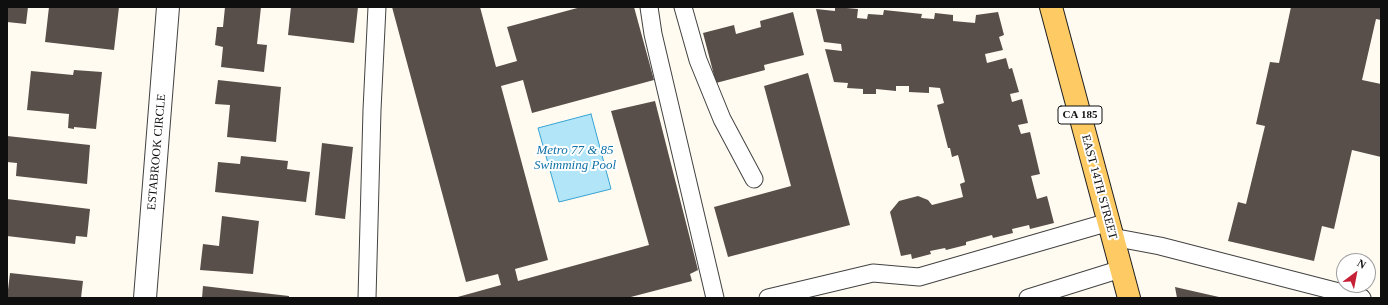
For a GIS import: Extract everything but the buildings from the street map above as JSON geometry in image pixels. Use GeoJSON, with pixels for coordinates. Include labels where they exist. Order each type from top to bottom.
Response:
{"type":"FeatureCollection","features":[{"type":"Feature","properties":{"kind":"main road","name":"EAST 14TH STREET"},"geometry":{"type":"LineString","coordinates":[[1051,7],[1129,298]]}},
{"type":"Feature","properties":{"kind":"street","name":"ESTABROOK CIRCLE"},"geometry":{"type":"LineString","coordinates":[[145,298],[168,7]]}},
{"type":"Feature","properties":{"kind":"lane"},"geometry":{"type":"LineString","coordinates":[[367,298],[372,110],[377,7]]}},
{"type":"Feature","properties":{"kind":"lane"},"geometry":{"type":"LineString","coordinates":[[649,7],[653,34],[715,298]]}},
{"type":"Feature","properties":{"kind":"lane"},"geometry":{"type":"LineString","coordinates":[[683,7],[698,60],[722,119],[754,179]]}},
{"type":"Feature","properties":{"kind":"lane"},"geometry":{"type":"LineString","coordinates":[[768,298],[872,273],[919,277],[1110,229],[1160,246],[1362,298]]}},
{"type":"Feature","properties":{"kind":"lane"},"geometry":{"type":"LineString","coordinates":[[1028,298],[1044,295],[1121,269]]}},
{"type":"Feature","properties":{"kind":"water","name":"Metro 77 & 85 Swimming Pool"},"geometry":{"type":"Polygon","coordinates":[[[591,114],[611,189],[559,202],[538,128],[591,114]]]}}]}
